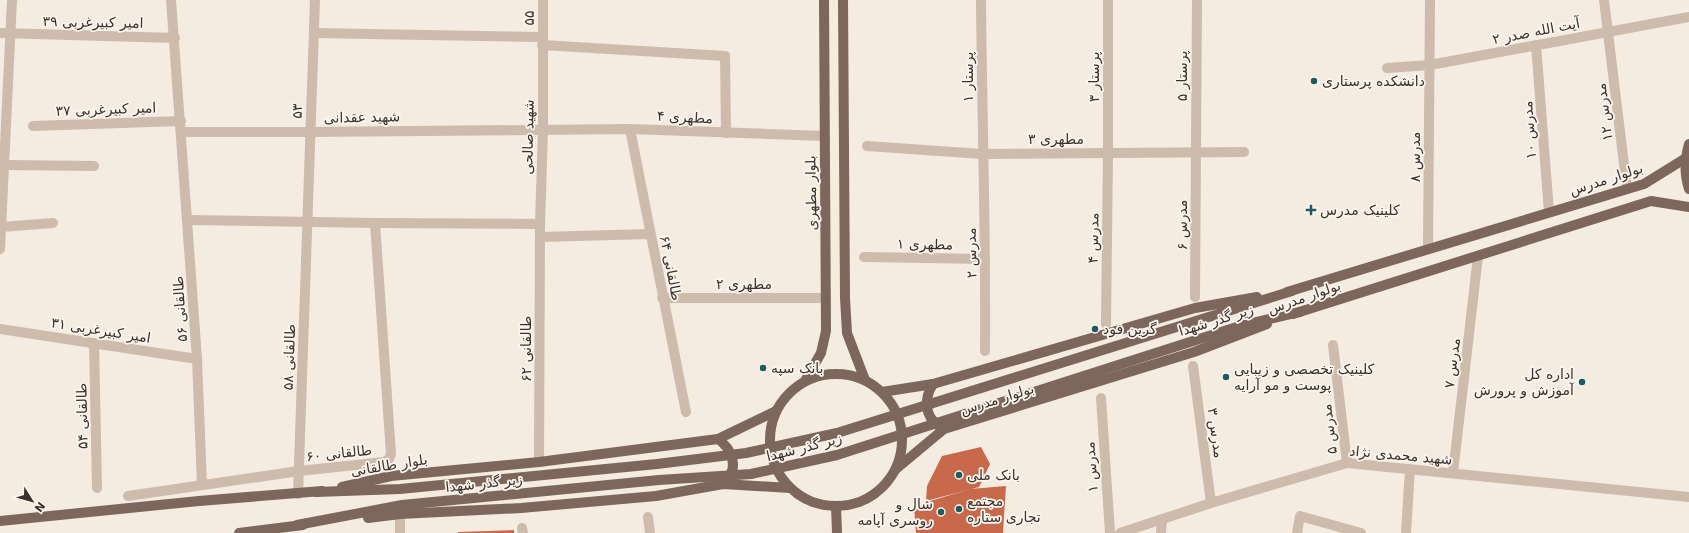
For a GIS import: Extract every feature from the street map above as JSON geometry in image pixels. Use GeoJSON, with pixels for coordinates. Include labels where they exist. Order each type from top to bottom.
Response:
{"type":"FeatureCollection","features":[{"type":"Feature","properties":{"kind":"main road","name":"بلوار مطهری"},"geometry":{"type":"LineString","coordinates":[[805,381],[821,354],[826,331],[824,0]]}},
{"type":"Feature","properties":{"kind":"main road"},"geometry":{"type":"LineString","coordinates":[[843,0],[845,298],[847,333],[865,380]]}},
{"type":"Feature","properties":{"kind":"main road"},"geometry":{"type":"LineString","coordinates":[[1689,144],[1685,171],[1689,189]]}},
{"type":"Feature","properties":{"kind":"main road","name":"بولوار مدرس"},"geometry":{"type":"LineString","coordinates":[[882,392],[933,384],[1195,308],[1292,291],[1644,184],[1686,158]]}},
{"type":"Feature","properties":{"kind":"main road","name":"بولوار مدرس"},"geometry":{"type":"LineString","coordinates":[[896,469],[944,429],[1194,352],[1300,312],[1651,201],[1689,207]]}},
{"type":"Feature","properties":{"kind":"main road","name":"زیر گذر شهدا"},"geometry":{"type":"LineString","coordinates":[[316,492],[400,489],[650,465],[746,453],[837,433],[1292,291]]}},
{"type":"Feature","properties":{"kind":"main road","name":"زیر گذر شهدا"},"geometry":{"type":"LineString","coordinates":[[297,525],[402,505],[659,480],[751,474],[837,455],[1243,324],[1300,312]]}},
{"type":"Feature","properties":{"kind":"main road"},"geometry":{"type":"LineString","coordinates":[[825,374],[845,374],[865,380],[882,392],[898,416],[901,428],[902,449],[896,469],[885,484],[872,496],[855,504],[836,506],[820,504],[804,498],[790,488],[777,471],[770,452],[770,431],[776,411],[788,394],[805,381],[825,374]]}},
{"type":"Feature","properties":{"kind":"main road"},"geometry":{"type":"LineString","coordinates":[[933,384],[928,392],[926,400],[927,410],[930,418],[936,425],[944,429]]}},
{"type":"Feature","properties":{"kind":"main road","name":"بلوار طالقانی"},"geometry":{"type":"LineString","coordinates":[[0,521],[199,501],[298,494],[316,492],[391,476],[539,462],[722,441],[776,411]]}},
{"type":"Feature","properties":{"kind":"main road"},"geometry":{"type":"LineString","coordinates":[[722,441],[730,451],[733,460],[732,469],[726,481]]}},
{"type":"Feature","properties":{"kind":"main road"},"geometry":{"type":"LineString","coordinates":[[239,533],[400,514],[528,508],[656,496],[726,481],[790,488]]}},
{"type":"Feature","properties":{"kind":"main road"},"geometry":{"type":"LineString","coordinates":[[836,506],[837,533]]}},
{"type":"Feature","properties":{"kind":"street"},"geometry":{"type":"LineString","coordinates":[[0,249],[4,165],[3,126],[11,34],[12,0]]}},
{"type":"Feature","properties":{"kind":"street","name":"طالقانی ۵۶"},"geometry":{"type":"LineString","coordinates":[[171,0],[197,359],[202,485]]}},
{"type":"Feature","properties":{"kind":"street","name":"۵۳"},"geometry":{"type":"LineString","coordinates":[[307,222],[315,0]]}},
{"type":"Feature","properties":{"kind":"street","name":"۵۵"},"geometry":{"type":"LineString","coordinates":[[542,41],[543,0]]}},
{"type":"Feature","properties":{"kind":"street","name":"پرستار ۱"},"geometry":{"type":"LineString","coordinates":[[981,0],[982,154]]}},
{"type":"Feature","properties":{"kind":"street","name":"پرستار ۳"},"geometry":{"type":"LineString","coordinates":[[1108,0],[1108,153]]}},
{"type":"Feature","properties":{"kind":"street","name":"پرستار ۵"},"geometry":{"type":"LineString","coordinates":[[1196,152],[1197,0]]}},
{"type":"Feature","properties":{"kind":"street","name":"مدرس ۸"},"geometry":{"type":"LineString","coordinates":[[1428,249],[1430,0]]}},
{"type":"Feature","properties":{"kind":"street","name":"مدرس ۱۲"},"geometry":{"type":"LineString","coordinates":[[1604,0],[1627,189]]}},
{"type":"Feature","properties":{"kind":"street","name":"آیت الله صدر ۲"},"geometry":{"type":"LineString","coordinates":[[1387,68],[1430,65],[1689,17]]}},
{"type":"Feature","properties":{"kind":"street","name":"امیر کبیرغربی ۳۹"},"geometry":{"type":"LineString","coordinates":[[0,33],[174,38]]}},
{"type":"Feature","properties":{"kind":"street"},"geometry":{"type":"LineString","coordinates":[[314,33],[542,41],[725,56],[726,133]]}},
{"type":"Feature","properties":{"kind":"street","name":"شهید صالحی"},"geometry":{"type":"LineString","coordinates":[[540,237],[543,129],[542,41]]}},
{"type":"Feature","properties":{"kind":"street","name":"مدرس ۱۰"},"geometry":{"type":"LineString","coordinates":[[1536,45],[1549,212]]}},
{"type":"Feature","properties":{"kind":"street","name":"امیر کبیرغربی ۳۷"},"geometry":{"type":"LineString","coordinates":[[33,126],[181,126]]}},
{"type":"Feature","properties":{"kind":"street","name":"شهید عقدانی"},"geometry":{"type":"LineString","coordinates":[[181,126],[310,132],[543,129]]}},
{"type":"Feature","properties":{"kind":"street","name":"مطهری ۴"},"geometry":{"type":"LineString","coordinates":[[543,129],[630,129],[824,136]]}},
{"type":"Feature","properties":{"kind":"street","name":"طالقانی ۶۴"},"geometry":{"type":"LineString","coordinates":[[630,129],[662,298],[686,412]]}},
{"type":"Feature","properties":{"kind":"street","name":"مطهری ۳"},"geometry":{"type":"LineString","coordinates":[[867,146],[982,154],[1244,152]]}},
{"type":"Feature","properties":{"kind":"street","name":"مدرس ۶"},"geometry":{"type":"LineString","coordinates":[[1195,297],[1196,152]]}},
{"type":"Feature","properties":{"kind":"street","name":"مدرس ۴"},"geometry":{"type":"LineString","coordinates":[[1106,324],[1108,153]]}},
{"type":"Feature","properties":{"kind":"street","name":"مدرس ۲"},"geometry":{"type":"LineString","coordinates":[[982,154],[986,259],[985,351]]}},
{"type":"Feature","properties":{"kind":"street"},"geometry":{"type":"LineString","coordinates":[[4,165],[94,166]]}},
{"type":"Feature","properties":{"kind":"street"},"geometry":{"type":"LineString","coordinates":[[188,220],[375,224],[540,224]]}},
{"type":"Feature","properties":{"kind":"street","name":"طالقانی ۵۸"},"geometry":{"type":"LineString","coordinates":[[298,494],[307,222]]}},
{"type":"Feature","properties":{"kind":"street"},"geometry":{"type":"LineString","coordinates":[[1,227],[53,223]]}},
{"type":"Feature","properties":{"kind":"street","name":"طالقانی ۶۰"},"geometry":{"type":"LineString","coordinates":[[128,496],[299,471],[384,462],[389,459],[391,454],[375,224]]}},
{"type":"Feature","properties":{"kind":"street"},"geometry":{"type":"LineString","coordinates":[[540,237],[650,234]]}},
{"type":"Feature","properties":{"kind":"street","name":"طالقانی ۶۲"},"geometry":{"type":"LineString","coordinates":[[539,462],[540,237]]}},
{"type":"Feature","properties":{"kind":"street","name":"مدرس ۷"},"geometry":{"type":"LineString","coordinates":[[1453,473],[1478,256]]}},
{"type":"Feature","properties":{"kind":"street","name":"مطهری ۱"},"geometry":{"type":"LineString","coordinates":[[864,257],[986,259]]}},
{"type":"Feature","properties":{"kind":"street","name":"مطهری ۲"},"geometry":{"type":"LineString","coordinates":[[662,298],[826,298]]}},
{"type":"Feature","properties":{"kind":"street","name":"امیر کبیرغربی ۳۱"},"geometry":{"type":"LineString","coordinates":[[0,329],[197,359]]}},
{"type":"Feature","properties":{"kind":"street","name":"طالقانی ۵۴"},"geometry":{"type":"LineString","coordinates":[[94,343],[97,488]]}},
{"type":"Feature","properties":{"kind":"street","name":"مدرس ۵"},"geometry":{"type":"LineString","coordinates":[[1333,345],[1347,463]]}},
{"type":"Feature","properties":{"kind":"street","name":"مدرس ۳"},"geometry":{"type":"LineString","coordinates":[[1193,366],[1212,503]]}},
{"type":"Feature","properties":{"kind":"street","name":"مدرس ۱"},"geometry":{"type":"LineString","coordinates":[[1101,398],[1110,533]]}},
{"type":"Feature","properties":{"kind":"street","name":"شهید محمدی نژاد"},"geometry":{"type":"LineString","coordinates":[[1120,533],[1212,503],[1347,463],[1689,497]]}},
{"type":"Feature","properties":{"kind":"street"},"geometry":{"type":"LineString","coordinates":[[1406,533],[1410,469]]}},
{"type":"Feature","properties":{"kind":"street"},"geometry":{"type":"LineString","coordinates":[[400,514],[400,533]]}},
{"type":"Feature","properties":{"kind":"street"},"geometry":{"type":"LineString","coordinates":[[1297,533],[1300,516],[1361,533]]}},
{"type":"Feature","properties":{"kind":"street"},"geometry":{"type":"LineString","coordinates":[[648,517],[650,533]]}},
{"type":"Feature","properties":{"kind":"street"},"geometry":{"type":"LineString","coordinates":[[1161,533],[1162,519]]}},
{"type":"Feature","properties":{"kind":"building","name":"بانک ملی"},"geometry":{"type":"Polygon","coordinates":[[[981,447],[990,464],[979,487],[926,501],[927,486],[942,456],[981,447]]]}},
{"type":"Feature","properties":{"kind":"building","name":"مجتمع تجاری ستاره"},"geometry":{"type":"Polygon","coordinates":[[[1006,486],[1003,533],[916,533],[914,506],[970,489],[1006,486]]]}},
{"type":"Feature","properties":{"kind":"building"},"geometry":{"type":"Polygon","coordinates":[[[514,530],[514,533],[458,533],[458,532],[514,530]]]}},
{"type":"Feature","properties":{"kind":"place","name":"دانشکده پرستاری"},"geometry":{"type":"Point","coordinates":[1314,81]}},
{"type":"Feature","properties":{"kind":"place","name":"کلینیک مدرس"},"geometry":{"type":"Point","coordinates":[1311,210]}},
{"type":"Feature","properties":{"kind":"place","name":"گرین فود"},"geometry":{"type":"Point","coordinates":[1095,329]}},
{"type":"Feature","properties":{"kind":"place","name":"بانک سپه"},"geometry":{"type":"Point","coordinates":[763,368]}},
{"type":"Feature","properties":{"kind":"place","name":"کلینیک تخصصی و زیبایی پوست و مو آرایه"},"geometry":{"type":"Point","coordinates":[1226,377]}},
{"type":"Feature","properties":{"kind":"place","name":"اداره کل آموزش و پرورش"},"geometry":{"type":"Point","coordinates":[1582,382]}},
{"type":"Feature","properties":{"kind":"place","name":"بانک ملی"},"geometry":{"type":"Point","coordinates":[959,475]}},
{"type":"Feature","properties":{"kind":"place","name":"مجتمع تجاری ستاره"},"geometry":{"type":"Point","coordinates":[959,509]}},
{"type":"Feature","properties":{"kind":"place","name":"شال و روسری آپامه"},"geometry":{"type":"Point","coordinates":[941,512]}}]}
